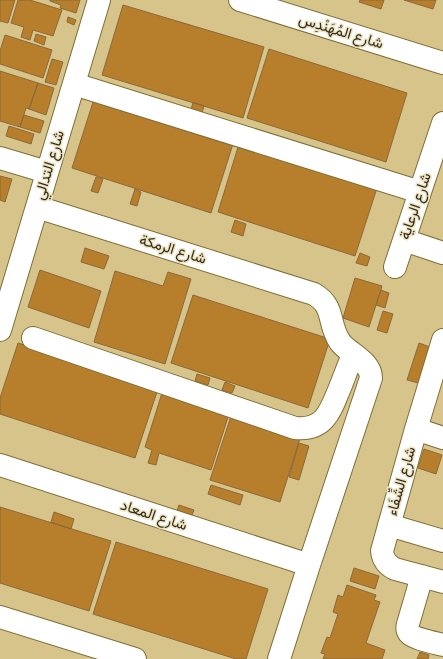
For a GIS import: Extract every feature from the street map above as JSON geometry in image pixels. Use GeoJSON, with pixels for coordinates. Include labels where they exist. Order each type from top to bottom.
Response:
{"type":"FeatureCollection","features":[{"type":"Feature","properties":{"kind":"street","name":"شارع التدالي"},"geometry":{"type":"LineString","coordinates":[[0,330],[99,0]]}},
{"type":"Feature","properties":{"kind":"street","name":"شارع المُهَنْدِس"},"geometry":{"type":"LineString","coordinates":[[240,0],[443,63]]}},
{"type":"Feature","properties":{"kind":"street"},"geometry":{"type":"LineString","coordinates":[[74,84],[420,192]]}},
{"type":"Feature","properties":{"kind":"street","name":"شارع الرعاية"},"geometry":{"type":"LineString","coordinates":[[395,267],[443,123]]}},
{"type":"Feature","properties":{"kind":"street"},"geometry":{"type":"LineString","coordinates":[[0,158],[47,172]]}},
{"type":"Feature","properties":{"kind":"street","name":"شارع الرمكة"},"geometry":{"type":"LineString","coordinates":[[37,207],[308,292],[318,297],[326,304],[329,309],[335,333],[346,349],[367,366],[371,374],[371,378],[279,659]]}},
{"type":"Feature","properties":{"kind":"street"},"geometry":{"type":"LineString","coordinates":[[404,240],[443,253]]}},
{"type":"Feature","properties":{"kind":"street"},"geometry":{"type":"LineString","coordinates":[[33,338],[287,426],[300,429],[319,424],[330,412],[353,355]]}},
{"type":"Feature","properties":{"kind":"street","name":"شارع الشِّفَاء"},"geometry":{"type":"LineString","coordinates":[[443,340],[435,396],[416,429],[382,551],[386,562],[395,569],[443,582]]}},
{"type":"Feature","properties":{"kind":"street"},"geometry":{"type":"LineString","coordinates":[[416,429],[443,438]]}},
{"type":"Feature","properties":{"kind":"street","name":"شارع المعاد"},"geometry":{"type":"LineString","coordinates":[[0,465],[309,565]]}},
{"type":"Feature","properties":{"kind":"street"},"geometry":{"type":"LineString","coordinates":[[389,525],[443,541]]}},
{"type":"Feature","properties":{"kind":"street"},"geometry":{"type":"LineString","coordinates":[[422,576],[408,624],[408,630],[414,637],[443,645]]}},
{"type":"Feature","properties":{"kind":"street"},"geometry":{"type":"LineString","coordinates":[[0,617],[135,659]]}},
{"type":"Feature","properties":{"kind":"building"},"geometry":{"type":"Polygon","coordinates":[[[0,0],[15,0],[8,23],[0,21],[0,0]]]}},
{"type":"Feature","properties":{"kind":"building"},"geometry":{"type":"Polygon","coordinates":[[[18,0],[30,0],[62,10],[53,36],[33,30],[30,40],[21,37],[24,27],[11,23],[18,0]]]}},
{"type":"Feature","properties":{"kind":"building"},"geometry":{"type":"Polygon","coordinates":[[[50,0],[80,0],[76,13],[60,8],[61,5],[50,0]]]}},
{"type":"Feature","properties":{"kind":"building"},"geometry":{"type":"Polygon","coordinates":[[[360,0],[384,0],[381,9],[359,2],[360,0]]]}},
{"type":"Feature","properties":{"kind":"building"},"geometry":{"type":"Polygon","coordinates":[[[404,0],[436,0],[433,9],[404,0]]]}},
{"type":"Feature","properties":{"kind":"building"},"geometry":{"type":"Polygon","coordinates":[[[123,5],[264,47],[243,118],[102,75],[123,5]]]}},
{"type":"Feature","properties":{"kind":"building"},"geometry":{"type":"Polygon","coordinates":[[[68,17],[76,20],[74,25],[67,22],[68,17]]]}},
{"type":"Feature","properties":{"kind":"building"},"geometry":{"type":"Polygon","coordinates":[[[36,34],[46,37],[44,45],[34,41],[36,34]]]}},
{"type":"Feature","properties":{"kind":"building"},"geometry":{"type":"Polygon","coordinates":[[[5,35],[52,50],[43,78],[0,64],[0,51],[5,35]]]}},
{"type":"Feature","properties":{"kind":"building"},"geometry":{"type":"Polygon","coordinates":[[[269,49],[407,93],[386,162],[247,118],[269,49]]]}},
{"type":"Feature","properties":{"kind":"building"},"geometry":{"type":"Polygon","coordinates":[[[52,59],[63,62],[56,85],[45,82],[52,59]]]}},
{"type":"Feature","properties":{"kind":"building"},"geometry":{"type":"Polygon","coordinates":[[[0,71],[38,83],[29,109],[26,108],[20,127],[0,121],[0,71]]]}},
{"type":"Feature","properties":{"kind":"building"},"geometry":{"type":"Polygon","coordinates":[[[38,83],[54,88],[46,115],[29,109],[38,83]]]}},
{"type":"Feature","properties":{"kind":"building"},"geometry":{"type":"Polygon","coordinates":[[[94,99],[233,144],[211,213],[72,168],[94,99]]]}},
{"type":"Feature","properties":{"kind":"building"},"geometry":{"type":"Polygon","coordinates":[[[193,102],[204,106],[202,113],[191,110],[193,102]]]}},
{"type":"Feature","properties":{"kind":"building"},"geometry":{"type":"Polygon","coordinates":[[[24,115],[44,121],[40,133],[20,127],[24,115]]]}},
{"type":"Feature","properties":{"kind":"building"},"geometry":{"type":"Polygon","coordinates":[[[9,126],[34,134],[31,144],[6,136],[9,126]]]}},
{"type":"Feature","properties":{"kind":"building"},"geometry":{"type":"Polygon","coordinates":[[[239,144],[377,188],[355,256],[218,212],[239,144]]]}},
{"type":"Feature","properties":{"kind":"building"},"geometry":{"type":"Polygon","coordinates":[[[0,176],[12,179],[5,202],[0,200],[0,176]]]}},
{"type":"Feature","properties":{"kind":"building"},"geometry":{"type":"Polygon","coordinates":[[[96,177],[103,179],[98,193],[91,191],[96,177]]]}},
{"type":"Feature","properties":{"kind":"building"},"geometry":{"type":"Polygon","coordinates":[[[135,189],[141,192],[137,206],[130,204],[135,189]]]}},
{"type":"Feature","properties":{"kind":"building"},"geometry":{"type":"Polygon","coordinates":[[[235,220],[246,224],[243,236],[231,232],[235,220]]]}},
{"type":"Feature","properties":{"kind":"building"},"geometry":{"type":"Polygon","coordinates":[[[85,248],[109,256],[104,269],[81,262],[85,248]]]}},
{"type":"Feature","properties":{"kind":"building"},"geometry":{"type":"Polygon","coordinates":[[[360,253],[370,257],[367,266],[356,263],[360,253]]]}},
{"type":"Feature","properties":{"kind":"building"},"geometry":{"type":"Polygon","coordinates":[[[40,270],[101,291],[89,328],[28,307],[40,270]]]}},
{"type":"Feature","properties":{"kind":"building"},"geometry":{"type":"Polygon","coordinates":[[[115,271],[163,286],[168,272],[191,279],[165,364],[94,342],[115,271]]]}},
{"type":"Feature","properties":{"kind":"building"},"geometry":{"type":"Polygon","coordinates":[[[355,278],[382,286],[369,327],[343,318],[355,278]]]}},
{"type":"Feature","properties":{"kind":"building"},"geometry":{"type":"Polygon","coordinates":[[[381,290],[389,293],[385,308],[376,305],[381,290]]]}},
{"type":"Feature","properties":{"kind":"building"},"geometry":{"type":"Polygon","coordinates":[[[193,295],[330,339],[308,408],[171,363],[193,295]]]}},
{"type":"Feature","properties":{"kind":"building"},"geometry":{"type":"Polygon","coordinates":[[[383,311],[393,314],[387,333],[377,330],[383,311]]]}},
{"type":"Feature","properties":{"kind":"building"},"geometry":{"type":"Polygon","coordinates":[[[18,343],[158,389],[135,458],[0,414],[0,398],[18,343]]]}},
{"type":"Feature","properties":{"kind":"building"},"geometry":{"type":"Polygon","coordinates":[[[419,343],[433,348],[422,384],[407,380],[419,343]]]}},
{"type":"Feature","properties":{"kind":"building"},"geometry":{"type":"Polygon","coordinates":[[[197,374],[210,378],[208,385],[195,381],[197,374]]]}},
{"type":"Feature","properties":{"kind":"building"},"geometry":{"type":"Polygon","coordinates":[[[225,382],[235,386],[232,393],[222,390],[225,382]]]}},
{"type":"Feature","properties":{"kind":"building"},"geometry":{"type":"Polygon","coordinates":[[[162,393],[229,414],[211,470],[159,453],[156,465],[148,463],[152,450],[145,447],[162,393]]]}},
{"type":"Feature","properties":{"kind":"building"},"geometry":{"type":"Polygon","coordinates":[[[232,413],[301,435],[280,502],[210,480],[232,413]]]}},
{"type":"Feature","properties":{"kind":"building"},"geometry":{"type":"Polygon","coordinates":[[[299,443],[309,446],[299,480],[289,477],[299,443]]]}},
{"type":"Feature","properties":{"kind":"building"},"geometry":{"type":"Polygon","coordinates":[[[424,449],[442,455],[436,474],[418,468],[424,449]]]}},
{"type":"Feature","properties":{"kind":"building"},"geometry":{"type":"Polygon","coordinates":[[[211,485],[243,495],[240,505],[208,494],[211,485]]]}},
{"type":"Feature","properties":{"kind":"building"},"geometry":{"type":"Polygon","coordinates":[[[179,505],[194,510],[192,515],[177,511],[179,505]]]}},
{"type":"Feature","properties":{"kind":"building"},"geometry":{"type":"Polygon","coordinates":[[[0,507],[111,541],[89,611],[0,583],[0,507]]]}},
{"type":"Feature","properties":{"kind":"building"},"geometry":{"type":"Polygon","coordinates":[[[54,512],[74,519],[71,529],[51,522],[54,512]]]}},
{"type":"Feature","properties":{"kind":"building"},"geometry":{"type":"Polygon","coordinates":[[[116,542],[268,589],[246,659],[236,659],[93,614],[116,542]]]}},
{"type":"Feature","properties":{"kind":"building"},"geometry":{"type":"Polygon","coordinates":[[[354,568],[379,576],[375,589],[350,581],[354,568]]]}},
{"type":"Feature","properties":{"kind":"building"},"geometry":{"type":"Polygon","coordinates":[[[347,585],[376,595],[374,600],[380,602],[366,643],[385,650],[382,659],[323,659],[325,654],[321,653],[327,637],[330,638],[338,614],[333,612],[338,595],[343,597],[347,585]]]}},
{"type":"Feature","properties":{"kind":"building"},"geometry":{"type":"Polygon","coordinates":[[[420,652],[429,655],[428,659],[417,659],[420,652]]]}}]}
